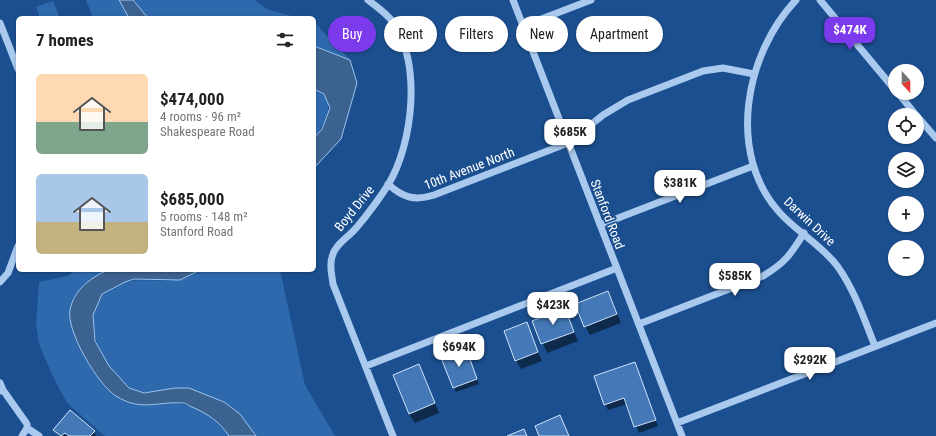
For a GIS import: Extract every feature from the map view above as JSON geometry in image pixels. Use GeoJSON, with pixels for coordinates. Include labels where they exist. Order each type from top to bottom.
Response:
{"type":"FeatureCollection","features":[{"type":"Feature","properties":{"kind":"street","name":"Boyd Drive"},"geometry":{"type":"LineString","coordinates":[[368,0],[393,22],[403,43],[410,70],[411,103],[409,132],[388,184],[357,227],[339,245],[332,256],[330,268],[334,284],[393,436]]}},
{"type":"Feature","properties":{"kind":"street","name":"Stanford Road"},"geometry":{"type":"LineString","coordinates":[[512,0],[519,16]]}},
{"type":"Feature","properties":{"kind":"street"},"geometry":{"type":"LineString","coordinates":[[549,16],[591,0]]}},
{"type":"Feature","properties":{"kind":"street","name":"Darwin Drive"},"geometry":{"type":"LineString","coordinates":[[796,0],[773,29],[762,50],[754,74],[750,98],[748,131],[753,166],[762,187],[780,213],[822,248],[851,286],[875,346]]}},
{"type":"Feature","properties":{"kind":"street"},"geometry":{"type":"LineString","coordinates":[[820,0],[888,82]]}},
{"type":"Feature","properties":{"kind":"street"},"geometry":{"type":"LineString","coordinates":[[0,23],[16,65]]}},
{"type":"Feature","properties":{"kind":"street","name":"Stanford Road"},"geometry":{"type":"LineString","coordinates":[[533,52],[682,436]]}},
{"type":"Feature","properties":{"kind":"street","name":"10th Avenue North"},"geometry":{"type":"LineString","coordinates":[[388,184],[398,193],[409,198],[422,199],[568,143],[603,115],[628,100],[703,71],[723,68],[754,74]]}},
{"type":"Feature","properties":{"kind":"street"},"geometry":{"type":"LineString","coordinates":[[904,100],[911,108]]}},
{"type":"Feature","properties":{"kind":"street"},"geometry":{"type":"LineString","coordinates":[[924,123],[936,138]]}},
{"type":"Feature","properties":{"kind":"street"},"geometry":{"type":"LineString","coordinates":[[600,225],[753,166]]}},
{"type":"Feature","properties":{"kind":"street"},"geometry":{"type":"LineString","coordinates":[[639,324],[763,276],[780,266],[791,254],[804,233]]}},
{"type":"Feature","properties":{"kind":"street"},"geometry":{"type":"LineString","coordinates":[[0,282],[8,273],[16,251]]}},
{"type":"Feature","properties":{"kind":"street"},"geometry":{"type":"LineString","coordinates":[[366,366],[617,268]]}},
{"type":"Feature","properties":{"kind":"street"},"geometry":{"type":"LineString","coordinates":[[677,423],[936,322]]}},
{"type":"Feature","properties":{"kind":"street"},"geometry":{"type":"LineString","coordinates":[[1,388],[24,420],[27,428],[39,436]]}},
{"type":"Feature","properties":{"kind":"street"},"geometry":{"type":"LineString","coordinates":[[22,436],[27,428]]}},
{"type":"Feature","properties":{"kind":"shaded area"},"geometry":{"type":"Polygon","coordinates":[[[86,0],[119,0],[128,16],[92,16],[86,0]]]}},
{"type":"Feature","properties":{"kind":"shaded area"},"geometry":{"type":"Polygon","coordinates":[[[119,0],[133,0],[146,16],[128,16],[119,0]]]}},
{"type":"Feature","properties":{"kind":"shaded area"},"geometry":{"type":"Polygon","coordinates":[[[133,0],[255,0],[267,9],[291,16],[146,16],[133,0]]]}},
{"type":"Feature","properties":{"kind":"shaded area"},"geometry":{"type":"Polygon","coordinates":[[[53,1],[59,16],[39,16],[36,7],[53,1]]]}},
{"type":"Feature","properties":{"kind":"shaded area"},"geometry":{"type":"Polygon","coordinates":[[[316,24],[328,37],[328,51],[316,47],[316,24]]]}},
{"type":"Feature","properties":{"kind":"shaded area"},"geometry":{"type":"Polygon","coordinates":[[[316,47],[350,60],[357,83],[341,139],[316,166],[316,136],[322,129],[330,108],[324,94],[316,90],[316,47]]]}},
{"type":"Feature","properties":{"kind":"shaded area"},"geometry":{"type":"Polygon","coordinates":[[[329,52],[342,52],[350,60],[329,52]]]}},
{"type":"Feature","properties":{"kind":"shaded area"},"geometry":{"type":"Polygon","coordinates":[[[316,90],[324,96],[328,104],[325,119],[316,136],[316,90]]]}},
{"type":"Feature","properties":{"kind":"shaded area"},"geometry":{"type":"Polygon","coordinates":[[[73,272],[104,272],[80,348],[89,365],[109,391],[174,402],[199,409],[214,419],[229,436],[105,436],[68,404],[55,381],[39,344],[36,323],[39,282],[68,276],[73,272]]]}},
{"type":"Feature","properties":{"kind":"shaded area"},"geometry":{"type":"Polygon","coordinates":[[[104,272],[196,272],[180,280],[134,279],[102,294],[93,315],[95,341],[109,366],[129,388],[144,393],[175,388],[189,388],[224,402],[240,414],[256,436],[229,436],[213,418],[184,403],[150,405],[134,404],[116,396],[109,390],[92,369],[85,357],[78,344],[70,319],[70,310],[75,296],[89,281],[104,272]]]}},
{"type":"Feature","properties":{"kind":"shaded area"},"geometry":{"type":"Polygon","coordinates":[[[197,272],[280,272],[305,385],[335,436],[256,436],[235,412],[222,401],[190,394],[143,392],[130,389],[126,386],[105,360],[94,334],[93,318],[97,302],[103,294],[115,286],[127,282],[140,280],[164,281],[188,277],[197,272]]]}},
{"type":"Feature","properties":{"kind":"building"},"geometry":{"type":"Polygon","coordinates":[[[608,291],[617,314],[584,327],[575,304],[608,291]]]}},
{"type":"Feature","properties":{"kind":"building"},"geometry":{"type":"Polygon","coordinates":[[[565,308],[574,332],[541,344],[532,321],[565,308]]]}},
{"type":"Feature","properties":{"kind":"building"},"geometry":{"type":"Polygon","coordinates":[[[527,322],[538,352],[515,361],[504,331],[527,322]]]}},
{"type":"Feature","properties":{"kind":"building"},"geometry":{"type":"Polygon","coordinates":[[[466,348],[477,379],[453,388],[441,358],[466,348]]]}},
{"type":"Feature","properties":{"kind":"building"},"geometry":{"type":"Polygon","coordinates":[[[635,362],[656,420],[634,427],[624,398],[604,405],[594,376],[635,362]]]}},
{"type":"Feature","properties":{"kind":"building"},"geometry":{"type":"Polygon","coordinates":[[[419,364],[435,403],[409,414],[393,375],[419,364]]]}},
{"type":"Feature","properties":{"kind":"building"},"geometry":{"type":"Polygon","coordinates":[[[70,410],[95,431],[90,436],[69,436],[65,433],[61,436],[53,430],[70,410]]]}},
{"type":"Feature","properties":{"kind":"building"},"geometry":{"type":"Polygon","coordinates":[[[560,415],[569,436],[539,436],[535,426],[560,415]]]}},
{"type":"Feature","properties":{"kind":"building"},"geometry":{"type":"Polygon","coordinates":[[[524,429],[527,436],[507,436],[524,429]]]}}]}
